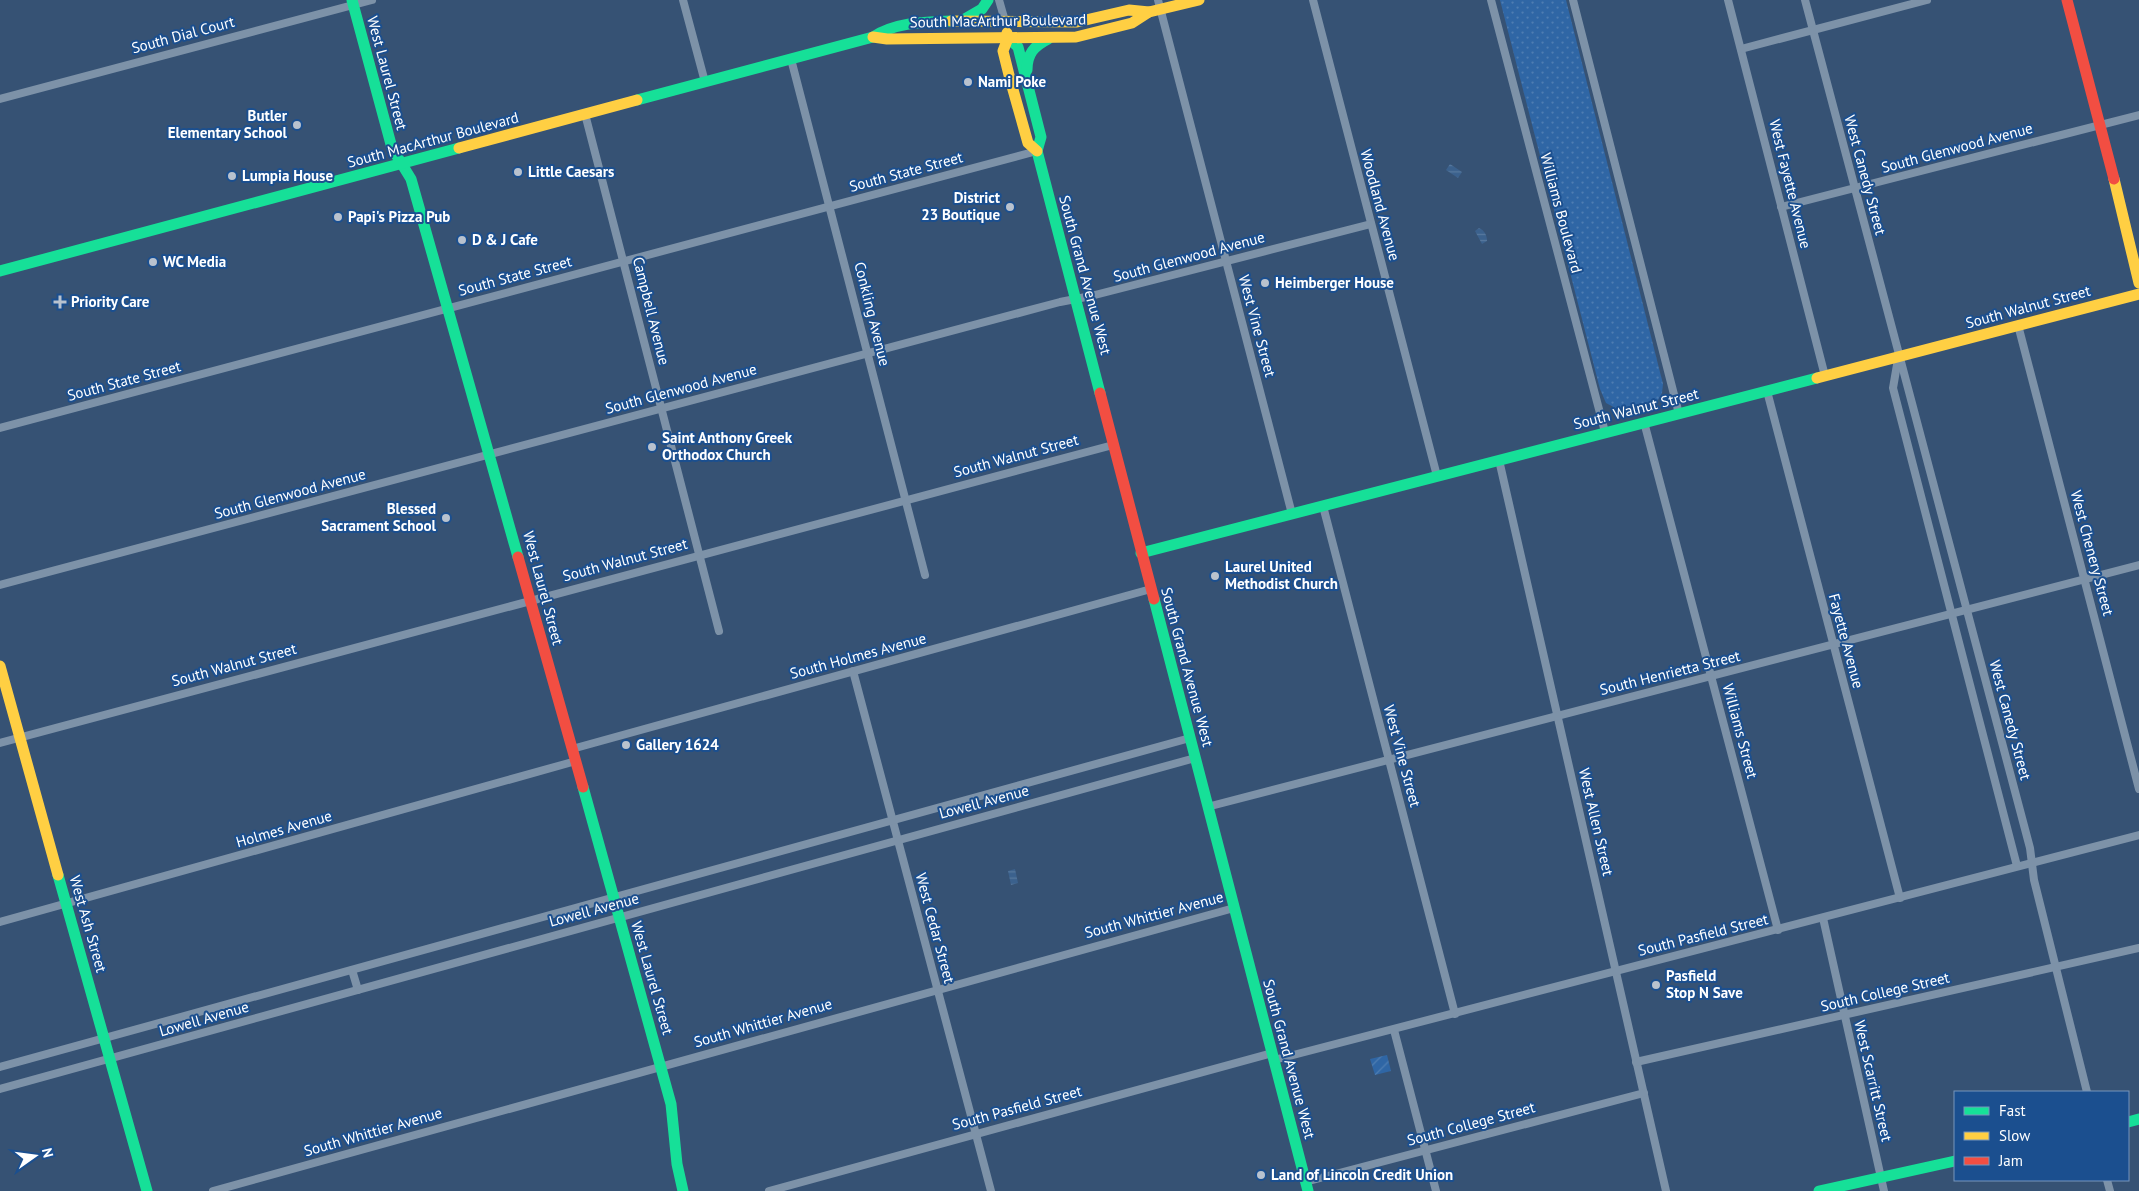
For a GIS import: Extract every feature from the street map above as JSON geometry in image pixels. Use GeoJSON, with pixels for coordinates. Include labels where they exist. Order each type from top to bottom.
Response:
{"type":"FeatureCollection","features":[{"type":"Feature","properties":{"kind":"street","name":"South Dial Court"},"geometry":{"type":"LineString","coordinates":[[0,99],[353,2],[372,0]]}},
{"type":"Feature","properties":{"kind":"street"},"geometry":{"type":"LineString","coordinates":[[683,0],[705,82]]}},
{"type":"Feature","properties":{"kind":"street"},"geometry":{"type":"LineString","coordinates":[[963,20],[982,9],[988,0]]}},
{"type":"Feature","properties":{"kind":"street","name":"South Grand Avenue West"},"geometry":{"type":"LineString","coordinates":[[999,0],[1008,38],[1003,51],[1010,79],[1028,142],[1037,151]]}},
{"type":"Feature","properties":{"kind":"street","name":"South MacArthur Boulevard"},"geometry":{"type":"LineString","coordinates":[[0,271],[873,37],[884,30],[904,25],[963,20],[1077,22],[1129,10],[1199,0]]}},
{"type":"Feature","properties":{"kind":"street","name":"Woodland Avenue"},"geometry":{"type":"LineString","coordinates":[[1313,0],[1436,476]]}},
{"type":"Feature","properties":{"kind":"street","name":"Williams Boulevard"},"geometry":{"type":"LineString","coordinates":[[1491,0],[1605,432]]}},
{"type":"Feature","properties":{"kind":"street"},"geometry":{"type":"LineString","coordinates":[[1573,0],[1679,414]]}},
{"type":"Feature","properties":{"kind":"street","name":"West Fayette Avenue"},"geometry":{"type":"LineString","coordinates":[[1728,0],[1825,376]]}},
{"type":"Feature","properties":{"kind":"street","name":"West Canedy Street"},"geometry":{"type":"LineString","coordinates":[[1805,0],[1898,357],[1906,374],[2033,862],[2034,880],[2087,1091]]}},
{"type":"Feature","properties":{"kind":"street"},"geometry":{"type":"LineString","coordinates":[[1741,49],[1927,0]]}},
{"type":"Feature","properties":{"kind":"street"},"geometry":{"type":"LineString","coordinates":[[2067,0],[2139,283]]}},
{"type":"Feature","properties":{"kind":"street","name":"West Laurel Street"},"geometry":{"type":"LineString","coordinates":[[353,2],[392,148],[411,179],[661,1066],[671,1104],[677,1164],[684,1191]]}},
{"type":"Feature","properties":{"kind":"street","name":"South MacArthur Boulevard"},"geometry":{"type":"LineString","coordinates":[[873,37],[887,39],[1076,37],[1132,23],[1156,7]]}},
{"type":"Feature","properties":{"kind":"street","name":"West Vine Street"},"geometry":{"type":"LineString","coordinates":[[1156,7],[1292,514]]}},
{"type":"Feature","properties":{"kind":"street","name":"South Grand Avenue West"},"geometry":{"type":"LineString","coordinates":[[1008,38],[1018,47],[1041,137],[1037,151],[1306,1188]]}},
{"type":"Feature","properties":{"kind":"street"},"geometry":{"type":"LineString","coordinates":[[1028,87],[1027,61],[1030,50],[1052,38]]}},
{"type":"Feature","properties":{"kind":"street","name":"Conkling Avenue"},"geometry":{"type":"LineString","coordinates":[[791,59],[925,575]]}},
{"type":"Feature","properties":{"kind":"street","name":"Campbell Avenue"},"geometry":{"type":"LineString","coordinates":[[585,114],[719,631]]}},
{"type":"Feature","properties":{"kind":"street","name":"South Glenwood Avenue"},"geometry":{"type":"LineString","coordinates":[[1782,207],[2139,114]]}},
{"type":"Feature","properties":{"kind":"street","name":"South State Street"},"geometry":{"type":"LineString","coordinates":[[0,428],[1037,151]]}},
{"type":"Feature","properties":{"kind":"street","name":"South Glenwood Avenue"},"geometry":{"type":"LineString","coordinates":[[0,585],[1075,298],[1092,296],[1371,224]]}},
{"type":"Feature","properties":{"kind":"street","name":"South Walnut Street"},"geometry":{"type":"LineString","coordinates":[[1141,553],[2139,294]]}},
{"type":"Feature","properties":{"kind":"street","name":"West Chenery Street"},"geometry":{"type":"LineString","coordinates":[[2018,325],[2139,789]]}},
{"type":"Feature","properties":{"kind":"street","name":"West Canedy Street"},"geometry":{"type":"LineString","coordinates":[[1898,357],[1893,388],[2017,866]]}},
{"type":"Feature","properties":{"kind":"street","name":"Fayette Avenue"},"geometry":{"type":"LineString","coordinates":[[1767,391],[1900,898]]}},
{"type":"Feature","properties":{"kind":"street","name":"Williams Street"},"geometry":{"type":"LineString","coordinates":[[1644,422],[1778,930]]}},
{"type":"Feature","properties":{"kind":"street","name":"South Walnut Street"},"geometry":{"type":"LineString","coordinates":[[0,742],[1113,445]]}},
{"type":"Feature","properties":{"kind":"street","name":"West Allen Street"},"geometry":{"type":"LineString","coordinates":[[1499,460],[1666,1191]]}},
{"type":"Feature","properties":{"kind":"street","name":"West Vine Street"},"geometry":{"type":"LineString","coordinates":[[1323,506],[1455,1014]]}},
{"type":"Feature","properties":{"kind":"street","name":"South Henrietta Street"},"geometry":{"type":"LineString","coordinates":[[1207,807],[2139,565]]}},
{"type":"Feature","properties":{"kind":"street","name":"South Holmes Avenue"},"geometry":{"type":"LineString","coordinates":[[572,749],[1150,589]]}},
{"type":"Feature","properties":{"kind":"street","name":"West Ash Street"},"geometry":{"type":"LineString","coordinates":[[0,666],[147,1191]]}},
{"type":"Feature","properties":{"kind":"street","name":"West Cedar Street"},"geometry":{"type":"LineString","coordinates":[[854,671],[991,1191]]}},
{"type":"Feature","properties":{"kind":"street","name":"Lowell Avenue"},"geometry":{"type":"LineString","coordinates":[[0,1068],[1190,738]]}},
{"type":"Feature","properties":{"kind":"street","name":"Lowell Avenue"},"geometry":{"type":"LineString","coordinates":[[0,1089],[1195,758]]}},
{"type":"Feature","properties":{"kind":"street","name":"Holmes Avenue"},"geometry":{"type":"LineString","coordinates":[[0,922],[576,762]]}},
{"type":"Feature","properties":{"kind":"street","name":"South Pasfield Street"},"geometry":{"type":"LineString","coordinates":[[769,1191],[976,1134],[1273,1056],[1394,1030],[2139,835]]}},
{"type":"Feature","properties":{"kind":"street","name":"South Whittier Avenue"},"geometry":{"type":"LineString","coordinates":[[214,1191],[1234,908]]}},
{"type":"Feature","properties":{"kind":"street","name":"West Scarritt Street"},"geometry":{"type":"LineString","coordinates":[[1822,918],[1884,1191]]}},
{"type":"Feature","properties":{"kind":"street","name":"South College Street"},"geometry":{"type":"LineString","coordinates":[[1636,1062],[2139,948]]}},
{"type":"Feature","properties":{"kind":"street"},"geometry":{"type":"LineString","coordinates":[[352,970],[358,990]]}},
{"type":"Feature","properties":{"kind":"street"},"geometry":{"type":"LineString","coordinates":[[1394,1030],[1436,1191]]}},
{"type":"Feature","properties":{"kind":"street","name":"South College Street"},"geometry":{"type":"LineString","coordinates":[[1306,1188],[1426,1150],[1644,1093]]}},
{"type":"Feature","properties":{"kind":"street"},"geometry":{"type":"LineString","coordinates":[[1819,1191],[1954,1161]]}},
{"type":"Feature","properties":{"kind":"shaded area"},"geometry":{"type":"Polygon","coordinates":[[[1500,0],[1566,0],[1663,384],[1662,393],[1657,402],[1621,411],[1606,403],[1600,389],[1500,0]]]}},
{"type":"Feature","properties":{"kind":"shaded area"},"geometry":{"type":"Polygon","coordinates":[[[1450,164],[1462,172],[1458,178],[1446,170],[1450,164]]]}},
{"type":"Feature","properties":{"kind":"shaded area"},"geometry":{"type":"Polygon","coordinates":[[[1479,228],[1484,231],[1487,239],[1482,244],[1475,231],[1479,228]]]}},
{"type":"Feature","properties":{"kind":"shaded area"},"geometry":{"type":"Polygon","coordinates":[[[1015,869],[1018,883],[1011,885],[1008,871],[1015,869]]]}},
{"type":"Feature","properties":{"kind":"shaded area"},"geometry":{"type":"Polygon","coordinates":[[[1387,1055],[1391,1071],[1375,1075],[1370,1059],[1387,1055]]]}},
{"type":"Feature","properties":{"kind":"traffic: fast"},"geometry":{"type":"LineString","coordinates":[[352,0],[392,148],[411,179],[518,557]]}},
{"type":"Feature","properties":{"kind":"traffic: fast"},"geometry":{"type":"LineString","coordinates":[[963,20],[982,9],[988,0]]}},
{"type":"Feature","properties":{"kind":"traffic: fast"},"geometry":{"type":"LineString","coordinates":[[637,100],[873,37],[891,28],[951,21]]}},
{"type":"Feature","properties":{"kind":"traffic: fast"},"geometry":{"type":"LineString","coordinates":[[1008,38],[1018,47],[1041,137],[1037,151],[1100,393]]}},
{"type":"Feature","properties":{"kind":"traffic: fast"},"geometry":{"type":"LineString","coordinates":[[1027,70],[1028,59],[1032,51],[1048,39]]}},
{"type":"Feature","properties":{"kind":"traffic: fast"},"geometry":{"type":"LineString","coordinates":[[0,271],[459,148]]}},
{"type":"Feature","properties":{"kind":"traffic: fast"},"geometry":{"type":"LineString","coordinates":[[1141,553],[1817,378]]}},
{"type":"Feature","properties":{"kind":"traffic: fast"},"geometry":{"type":"LineString","coordinates":[[1154,599],[1308,1191]]}},
{"type":"Feature","properties":{"kind":"traffic: fast"},"geometry":{"type":"LineString","coordinates":[[583,787],[671,1104],[677,1164],[683,1191]]}},
{"type":"Feature","properties":{"kind":"traffic: fast"},"geometry":{"type":"LineString","coordinates":[[58,875],[147,1191]]}},
{"type":"Feature","properties":{"kind":"traffic: fast"},"geometry":{"type":"LineString","coordinates":[[2129,1122],[2139,1119]]}},
{"type":"Feature","properties":{"kind":"traffic: fast"},"geometry":{"type":"LineString","coordinates":[[1819,1191],[1954,1161]]}},
{"type":"Feature","properties":{"kind":"traffic: slow"},"geometry":{"type":"LineString","coordinates":[[951,21],[1077,22],[1129,10],[1149,12],[1199,0]]}},
{"type":"Feature","properties":{"kind":"traffic: slow"},"geometry":{"type":"LineString","coordinates":[[873,37],[887,39],[1076,37],[1132,23],[1149,12]]}},
{"type":"Feature","properties":{"kind":"traffic: slow"},"geometry":{"type":"LineString","coordinates":[[1007,33],[1008,38],[1003,51],[1010,79],[1028,143],[1037,151]]}},
{"type":"Feature","properties":{"kind":"traffic: slow"},"geometry":{"type":"LineString","coordinates":[[459,148],[637,100]]}},
{"type":"Feature","properties":{"kind":"traffic: slow"},"geometry":{"type":"LineString","coordinates":[[2114,179],[2139,283]]}},
{"type":"Feature","properties":{"kind":"traffic: slow"},"geometry":{"type":"LineString","coordinates":[[1817,378],[2139,294]]}},
{"type":"Feature","properties":{"kind":"traffic: slow"},"geometry":{"type":"LineString","coordinates":[[0,666],[58,875]]}},
{"type":"Feature","properties":{"kind":"traffic: jam"},"geometry":{"type":"LineString","coordinates":[[2067,0],[2114,179]]}},
{"type":"Feature","properties":{"kind":"traffic: jam"},"geometry":{"type":"LineString","coordinates":[[1100,393],[1154,599]]}},
{"type":"Feature","properties":{"kind":"traffic: jam"},"geometry":{"type":"LineString","coordinates":[[518,557],[583,787]]}},
{"type":"Feature","properties":{"kind":"place","name":"Nami Poke"},"geometry":{"type":"Point","coordinates":[968,82]}},
{"type":"Feature","properties":{"kind":"place","name":"Butler Elementary School"},"geometry":{"type":"Point","coordinates":[297,125]}},
{"type":"Feature","properties":{"kind":"place","name":"Little Caesars"},"geometry":{"type":"Point","coordinates":[518,172]}},
{"type":"Feature","properties":{"kind":"place","name":"Lumpia House"},"geometry":{"type":"Point","coordinates":[232,176]}},
{"type":"Feature","properties":{"kind":"place","name":"District 23 Boutique"},"geometry":{"type":"Point","coordinates":[1010,207]}},
{"type":"Feature","properties":{"kind":"place","name":"Papi's Pizza Pub"},"geometry":{"type":"Point","coordinates":[338,217]}},
{"type":"Feature","properties":{"kind":"place","name":"D & J Cafe"},"geometry":{"type":"Point","coordinates":[462,240]}},
{"type":"Feature","properties":{"kind":"place","name":"WC Media"},"geometry":{"type":"Point","coordinates":[153,262]}},
{"type":"Feature","properties":{"kind":"place","name":"Heimberger House"},"geometry":{"type":"Point","coordinates":[1265,283]}},
{"type":"Feature","properties":{"kind":"place","name":"Priority Care"},"geometry":{"type":"Point","coordinates":[60,302]}},
{"type":"Feature","properties":{"kind":"place","name":"Saint Anthony Greek Orthodox Church"},"geometry":{"type":"Point","coordinates":[652,447]}},
{"type":"Feature","properties":{"kind":"place","name":"Blessed Sacrament School"},"geometry":{"type":"Point","coordinates":[446,518]}},
{"type":"Feature","properties":{"kind":"place","name":"Laurel United Methodist Church"},"geometry":{"type":"Point","coordinates":[1215,576]}},
{"type":"Feature","properties":{"kind":"place","name":"Gallery 1624"},"geometry":{"type":"Point","coordinates":[626,745]}},
{"type":"Feature","properties":{"kind":"place","name":"Pasfield Stop N Save"},"geometry":{"type":"Point","coordinates":[1656,985]}},
{"type":"Feature","properties":{"kind":"place","name":"Land of Lincoln Credit Union"},"geometry":{"type":"Point","coordinates":[1261,1175]}}]}
